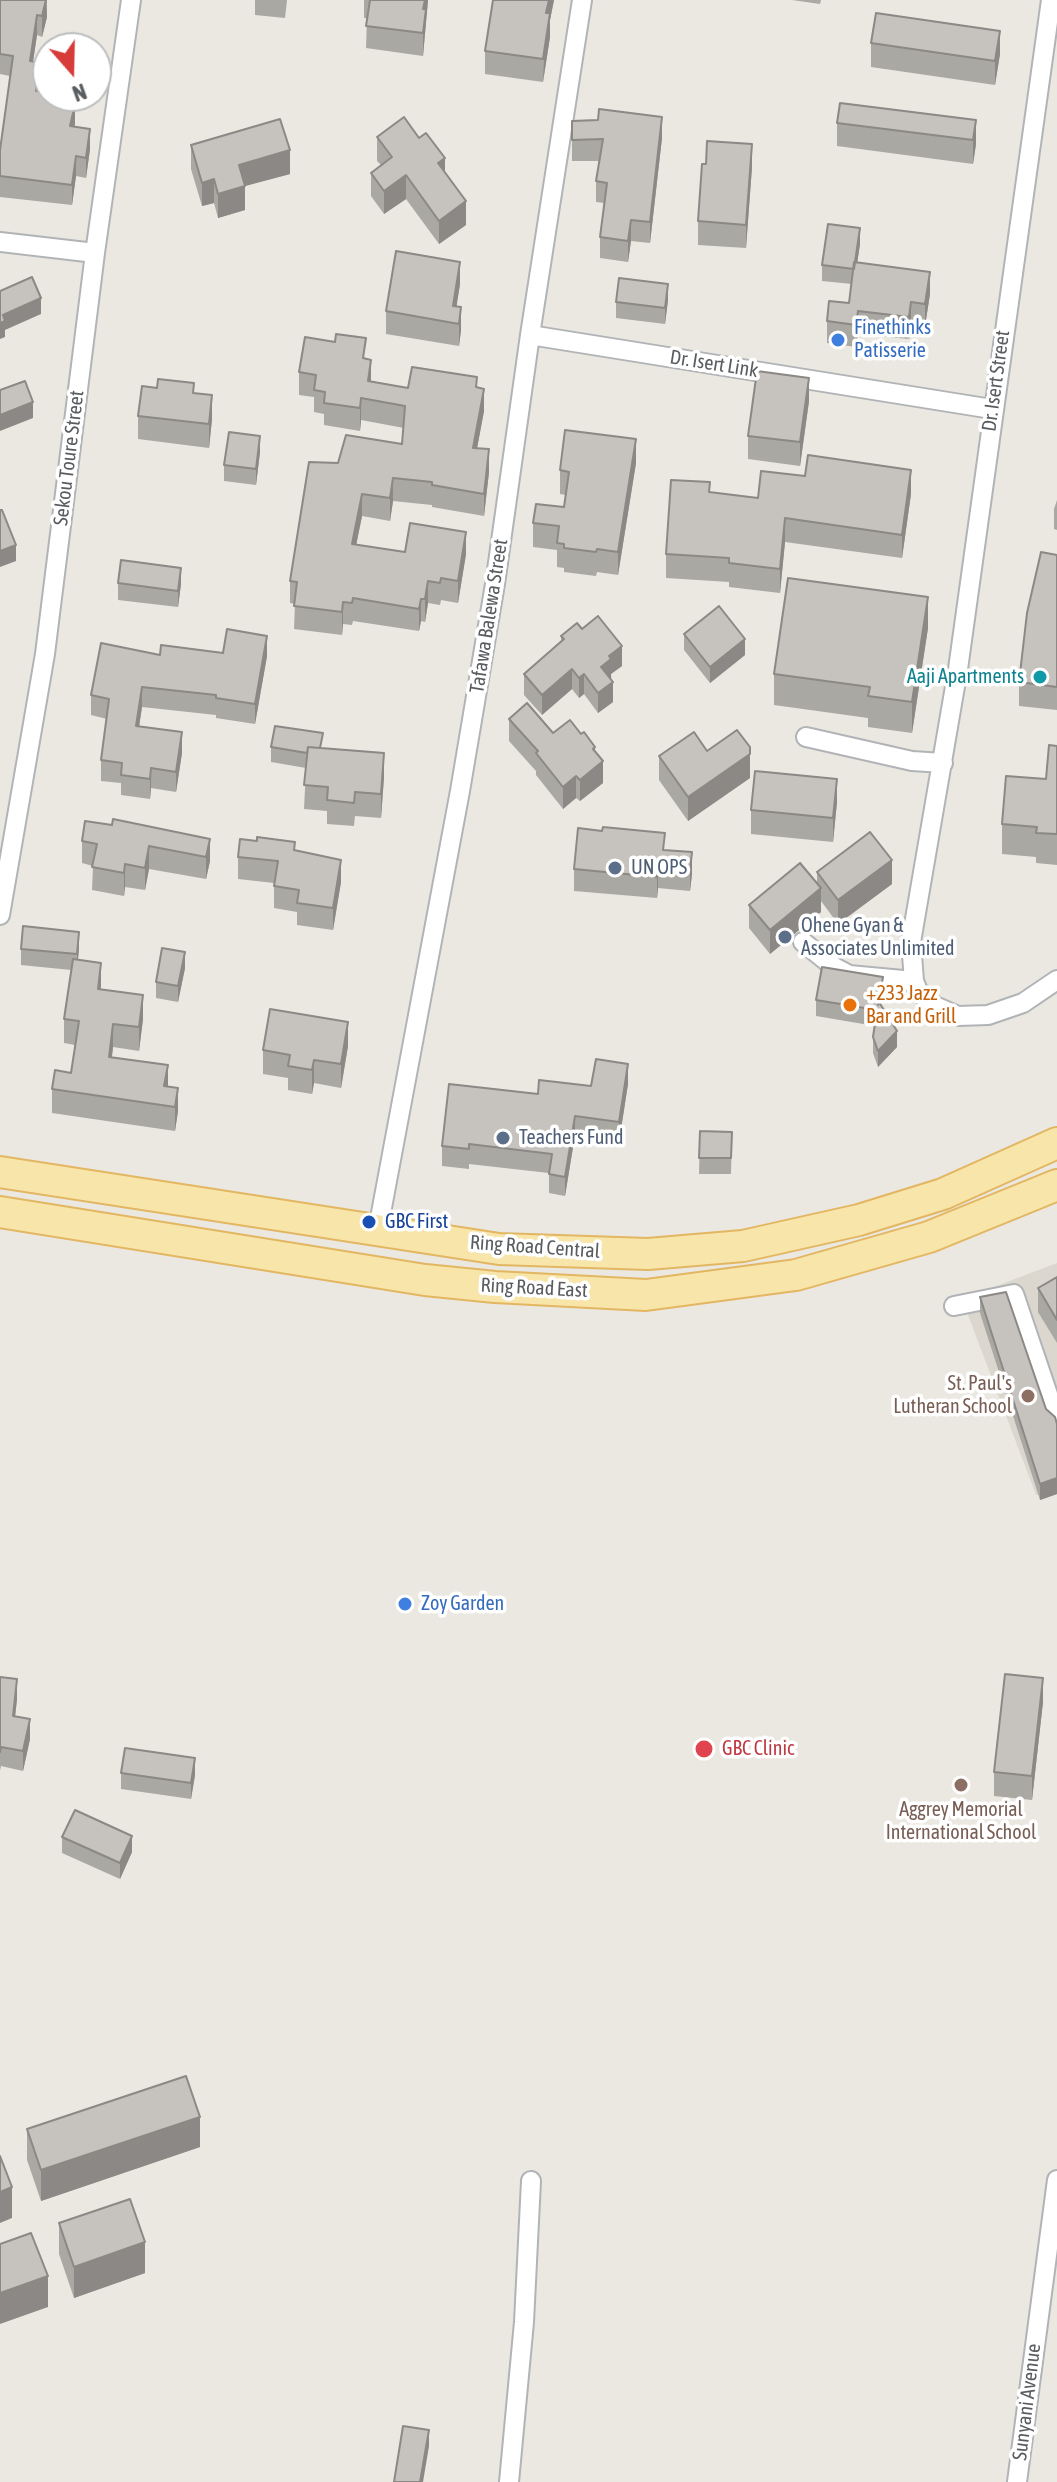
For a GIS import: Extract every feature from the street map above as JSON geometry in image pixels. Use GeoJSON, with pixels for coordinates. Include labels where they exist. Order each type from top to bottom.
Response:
{"type":"FeatureCollection","features":[{"type":"Feature","properties":{"kind":"main road","name":"Ring Road Central"},"geometry":{"type":"LineString","coordinates":[[0,1172],[499,1249],[648,1254],[743,1246],[859,1220],[943,1194],[1057,1143]]}},
{"type":"Feature","properties":{"kind":"main road","name":"Ring Road East"},"geometry":{"type":"LineString","coordinates":[[0,1212],[425,1280],[646,1295],[796,1275],[929,1237],[1057,1185]]}},
{"type":"Feature","properties":{"kind":"main road"},"geometry":{"type":"LineString","coordinates":[[185,1241],[191,1201]]}},
{"type":"Feature","properties":{"kind":"street","name":"Sekou Toure Street"},"geometry":{"type":"LineString","coordinates":[[0,915],[45,654],[95,253],[131,0]]}},
{"type":"Feature","properties":{"kind":"street","name":"Tafawa Balewa Street"},"geometry":{"type":"LineString","coordinates":[[378,1229],[490,614],[582,0]]}},
{"type":"Feature","properties":{"kind":"street","name":"Dr. Isert Street"},"geometry":{"type":"LineString","coordinates":[[914,981],[911,942],[943,763],[1051,0]]}},
{"type":"Feature","properties":{"kind":"street"},"geometry":{"type":"LineString","coordinates":[[0,242],[95,253]]}},
{"type":"Feature","properties":{"kind":"street","name":"Dr. Isert Link"},"geometry":{"type":"LineString","coordinates":[[530,335],[992,409]]}},
{"type":"Feature","properties":{"kind":"street"},"geometry":{"type":"LineString","coordinates":[[806,737],[912,761],[943,763]]}},
{"type":"Feature","properties":{"kind":"street"},"geometry":{"type":"LineString","coordinates":[[803,942],[849,975],[914,981],[918,991],[935,1006],[958,1016],[988,1015],[1023,1003],[1057,980]]}},
{"type":"Feature","properties":{"kind":"street"},"geometry":{"type":"LineString","coordinates":[[954,1306],[1014,1294],[1057,1421]]}},
{"type":"Feature","properties":{"kind":"street","name":"Sunyani Avenue"},"geometry":{"type":"LineString","coordinates":[[1017,2482],[1057,2180]]}},
{"type":"Feature","properties":{"kind":"street"},"geometry":{"type":"LineString","coordinates":[[509,2482],[524,2322],[531,2181]]}},
{"type":"Feature","properties":{"kind":"shaded area","name":"St. Paul's Lutheran School"},"geometry":{"type":"Polygon","coordinates":[[[1057,1263],[1057,1493],[1036,1495],[962,1299],[1057,1263]]]}},
{"type":"Feature","properties":{"kind":"building"},"geometry":{"type":"Polygon","coordinates":[[[0,0],[46,0],[42,16],[37,15],[32,32],[32,112],[73,112],[70,126],[90,129],[86,158],[76,156],[72,185],[0,176],[0,150],[13,56],[0,54],[0,0]]]}},
{"type":"Feature","properties":{"kind":"building"},"geometry":{"type":"Polygon","coordinates":[[[370,0],[425,0],[423,33],[366,26],[370,0]]]}},
{"type":"Feature","properties":{"kind":"building"},"geometry":{"type":"Polygon","coordinates":[[[493,0],[549,0],[543,59],[485,51],[493,0]]]}},
{"type":"Feature","properties":{"kind":"building"},"geometry":{"type":"Polygon","coordinates":[[[876,13],[1000,31],[995,61],[871,43],[876,13]]]}},
{"type":"Feature","properties":{"kind":"building"},"geometry":{"type":"Polygon","coordinates":[[[840,103],[976,120],[973,140],[837,123],[840,103]]]}},
{"type":"Feature","properties":{"kind":"building"},"geometry":{"type":"Polygon","coordinates":[[[599,109],[662,117],[650,222],[631,220],[628,241],[600,237],[607,183],[596,181],[603,139],[572,140],[572,121],[598,120],[599,109]]]}},
{"type":"Feature","properties":{"kind":"building"},"geometry":{"type":"Polygon","coordinates":[[[404,117],[419,138],[426,133],[445,158],[438,163],[466,201],[439,221],[406,175],[384,191],[371,173],[392,157],[377,137],[404,117]]]}},
{"type":"Feature","properties":{"kind":"building"},"geometry":{"type":"Polygon","coordinates":[[[280,119],[290,150],[239,165],[245,186],[218,194],[214,179],[202,183],[191,145],[280,119]]]}},
{"type":"Feature","properties":{"kind":"building"},"geometry":{"type":"Polygon","coordinates":[[[707,141],[752,144],[746,225],[698,221],[707,141]]]}},
{"type":"Feature","properties":{"kind":"building"},"geometry":{"type":"Polygon","coordinates":[[[828,224],[860,228],[854,269],[822,265],[828,224]]]}},
{"type":"Feature","properties":{"kind":"building"},"geometry":{"type":"Polygon","coordinates":[[[396,251],[460,262],[453,306],[461,307],[459,324],[386,311],[396,251]]]}},
{"type":"Feature","properties":{"kind":"building"},"geometry":{"type":"Polygon","coordinates":[[[854,262],[930,272],[925,304],[911,302],[909,317],[858,311],[856,325],[827,321],[829,301],[849,303],[854,262]]]}},
{"type":"Feature","properties":{"kind":"building"},"geometry":{"type":"Polygon","coordinates":[[[32,277],[41,298],[3,315],[5,321],[0,323],[0,291],[32,277]]]}},
{"type":"Feature","properties":{"kind":"building"},"geometry":{"type":"Polygon","coordinates":[[[619,278],[668,284],[665,308],[616,302],[619,278]]]}},
{"type":"Feature","properties":{"kind":"building"},"geometry":{"type":"Polygon","coordinates":[[[336,334],[366,338],[363,358],[371,360],[368,381],[408,388],[412,367],[477,377],[476,387],[484,389],[473,448],[489,449],[484,494],[432,485],[432,482],[393,478],[390,498],[362,494],[352,544],[405,552],[410,523],[466,532],[458,581],[441,578],[440,583],[428,581],[425,599],[421,599],[419,609],[353,598],[352,603],[343,602],[342,612],[294,606],[297,582],[290,581],[309,462],[338,463],[346,435],[402,444],[405,406],[361,398],[360,408],[324,403],[325,392],[314,390],[316,375],[299,372],[305,337],[335,342],[336,334]]]}},
{"type":"Feature","properties":{"kind":"building"},"geometry":{"type":"Polygon","coordinates":[[[757,371],[809,378],[800,442],[748,436],[757,371]]]}},
{"type":"Feature","properties":{"kind":"building"},"geometry":{"type":"Polygon","coordinates":[[[158,379],[194,383],[193,393],[212,395],[209,424],[138,416],[142,386],[157,388],[158,379]]]}},
{"type":"Feature","properties":{"kind":"building"},"geometry":{"type":"Polygon","coordinates":[[[25,381],[33,402],[0,415],[0,390],[25,381]]]}},
{"type":"Feature","properties":{"kind":"building"},"geometry":{"type":"Polygon","coordinates":[[[565,430],[636,439],[618,552],[564,548],[564,544],[557,543],[559,526],[533,523],[536,504],[564,507],[569,472],[560,470],[565,430]]]}},
{"type":"Feature","properties":{"kind":"building"},"geometry":{"type":"Polygon","coordinates":[[[229,432],[260,436],[256,469],[224,465],[229,432]]]}},
{"type":"Feature","properties":{"kind":"building"},"geometry":{"type":"Polygon","coordinates":[[[808,455],[911,470],[902,535],[785,518],[780,569],[729,563],[729,558],[666,554],[671,480],[710,482],[709,492],[758,498],[761,471],[805,476],[808,455]]]}},
{"type":"Feature","properties":{"kind":"building"},"geometry":{"type":"Polygon","coordinates":[[[0,510],[16,545],[0,551],[0,510]]]}},
{"type":"Feature","properties":{"kind":"building"},"geometry":{"type":"Polygon","coordinates":[[[1041,552],[1057,555],[1057,687],[1019,682],[1027,613],[1041,552]]]}},
{"type":"Feature","properties":{"kind":"building"},"geometry":{"type":"Polygon","coordinates":[[[121,560],[181,568],[178,591],[118,583],[121,560]]]}},
{"type":"Feature","properties":{"kind":"building"},"geometry":{"type":"Polygon","coordinates":[[[788,578],[928,597],[912,702],[868,696],[870,687],[774,674],[788,578]]]}},
{"type":"Feature","properties":{"kind":"building"},"geometry":{"type":"Polygon","coordinates":[[[719,606],[745,639],[710,667],[684,634],[719,606]]]}},
{"type":"Feature","properties":{"kind":"building"},"geometry":{"type":"Polygon","coordinates":[[[598,616],[622,646],[601,667],[613,682],[598,693],[584,674],[579,678],[572,669],[542,695],[524,674],[564,639],[561,636],[577,623],[582,629],[598,616]]]}},
{"type":"Feature","properties":{"kind":"building"},"geometry":{"type":"Polygon","coordinates":[[[227,629],[267,636],[255,704],[216,698],[216,695],[142,687],[136,726],[182,732],[176,772],[151,768],[150,779],[121,775],[122,763],[101,760],[109,699],[91,695],[101,643],[160,655],[161,645],[223,653],[227,629]]]}},
{"type":"Feature","properties":{"kind":"building"},"geometry":{"type":"Polygon","coordinates":[[[527,703],[553,733],[570,720],[581,734],[584,732],[603,761],[580,780],[576,776],[563,787],[536,753],[538,751],[509,719],[527,703]]]}},
{"type":"Feature","properties":{"kind":"building"},"geometry":{"type":"Polygon","coordinates":[[[275,726],[323,733],[320,748],[308,747],[307,753],[271,747],[275,726]]]}},
{"type":"Feature","properties":{"kind":"building"},"geometry":{"type":"Polygon","coordinates":[[[737,730],[750,747],[750,754],[688,797],[659,756],[694,732],[707,751],[737,730]]]}},
{"type":"Feature","properties":{"kind":"building"},"geometry":{"type":"Polygon","coordinates":[[[1049,745],[1057,746],[1057,834],[1036,833],[1037,827],[1002,824],[1006,776],[1046,779],[1049,745]]]}},
{"type":"Feature","properties":{"kind":"building"},"geometry":{"type":"Polygon","coordinates":[[[308,747],[384,753],[381,794],[355,792],[354,803],[327,800],[328,787],[304,785],[308,747]]]}},
{"type":"Feature","properties":{"kind":"building"},"geometry":{"type":"Polygon","coordinates":[[[755,771],[837,779],[833,818],[751,810],[755,771]]]}},
{"type":"Feature","properties":{"kind":"building"},"geometry":{"type":"Polygon","coordinates":[[[113,819],[210,839],[206,857],[149,846],[145,868],[125,864],[124,873],[92,867],[97,844],[82,841],[85,821],[112,825],[113,819]]]}},
{"type":"Feature","properties":{"kind":"building"},"geometry":{"type":"Polygon","coordinates":[[[603,827],[665,833],[663,850],[692,852],[690,870],[658,866],[657,877],[574,869],[578,828],[602,831],[603,827]]]}},
{"type":"Feature","properties":{"kind":"building"},"geometry":{"type":"Polygon","coordinates":[[[870,832],[892,860],[838,900],[817,872],[870,832]]]}},
{"type":"Feature","properties":{"kind":"building"},"geometry":{"type":"Polygon","coordinates":[[[257,837],[295,842],[294,850],[341,860],[333,908],[297,903],[299,890],[274,886],[278,861],[238,857],[240,839],[257,841],[257,837]]]}},
{"type":"Feature","properties":{"kind":"building"},"geometry":{"type":"Polygon","coordinates":[[[800,863],[821,888],[770,930],[749,905],[800,863]]]}},
{"type":"Feature","properties":{"kind":"building"},"geometry":{"type":"Polygon","coordinates":[[[23,926],[79,932],[77,954],[21,949],[23,926]]]}},
{"type":"Feature","properties":{"kind":"building"},"geometry":{"type":"Polygon","coordinates":[[[162,948],[185,952],[178,986],[156,982],[162,948]]]}},
{"type":"Feature","properties":{"kind":"building"},"geometry":{"type":"Polygon","coordinates":[[[73,959],[101,963],[98,989],[143,995],[139,1027],[113,1024],[109,1057],[168,1065],[164,1086],[178,1088],[175,1107],[52,1089],[55,1070],[71,1073],[79,1021],[64,1019],[73,959]]]}},
{"type":"Feature","properties":{"kind":"building"},"geometry":{"type":"Polygon","coordinates":[[[822,967],[883,977],[878,1005],[879,1002],[897,1031],[878,1051],[873,1037],[877,1010],[816,1000],[822,967]]]}},
{"type":"Feature","properties":{"kind":"building"},"geometry":{"type":"Polygon","coordinates":[[[270,1009],[348,1022],[341,1064],[314,1060],[312,1070],[288,1066],[290,1055],[263,1050],[270,1009]]]}},
{"type":"Feature","properties":{"kind":"building"},"geometry":{"type":"Polygon","coordinates":[[[596,1059],[628,1064],[619,1122],[575,1116],[565,1177],[549,1174],[552,1154],[469,1144],[469,1149],[442,1146],[449,1084],[538,1094],[539,1080],[591,1086],[596,1059]]]}},
{"type":"Feature","properties":{"kind":"building"},"geometry":{"type":"Polygon","coordinates":[[[700,1131],[732,1132],[731,1158],[699,1158],[700,1131]]]}},
{"type":"Feature","properties":{"kind":"building"},"geometry":{"type":"Polygon","coordinates":[[[1057,1277],[1057,1320],[1038,1288],[1057,1277]]]}},
{"type":"Feature","properties":{"kind":"building"},"geometry":{"type":"Polygon","coordinates":[[[1006,1292],[1046,1409],[1055,1417],[1057,1424],[1057,1478],[1040,1484],[980,1297],[1006,1292]]]}},
{"type":"Feature","properties":{"kind":"building"},"geometry":{"type":"Polygon","coordinates":[[[1005,1674],[1043,1678],[1032,1776],[994,1772],[1005,1674]]]}},
{"type":"Feature","properties":{"kind":"building"},"geometry":{"type":"Polygon","coordinates":[[[0,1677],[17,1679],[13,1716],[30,1719],[23,1751],[1,1747],[0,1752],[0,1677]]]}},
{"type":"Feature","properties":{"kind":"building"},"geometry":{"type":"Polygon","coordinates":[[[125,1748],[195,1758],[191,1783],[121,1773],[125,1748]]]}},
{"type":"Feature","properties":{"kind":"building"},"geometry":{"type":"Polygon","coordinates":[[[75,1810],[132,1836],[120,1863],[62,1837],[75,1810]]]}},
{"type":"Feature","properties":{"kind":"building"},"geometry":{"type":"Polygon","coordinates":[[[186,2076],[200,2117],[41,2170],[27,2129],[186,2076]]]}},
{"type":"Feature","properties":{"kind":"building"},"geometry":{"type":"Polygon","coordinates":[[[0,2156],[12,2187],[0,2192],[0,2156]]]}},
{"type":"Feature","properties":{"kind":"building"},"geometry":{"type":"Polygon","coordinates":[[[130,2199],[145,2242],[74,2267],[59,2223],[130,2199]]]}},
{"type":"Feature","properties":{"kind":"building"},"geometry":{"type":"Polygon","coordinates":[[[31,2233],[48,2276],[0,2293],[0,2244],[31,2233]]]}},
{"type":"Feature","properties":{"kind":"building"},"geometry":{"type":"Polygon","coordinates":[[[403,2426],[429,2430],[420,2482],[394,2482],[403,2426]]]}},
{"type":"Feature","properties":{"kind":"place","name":"Finethinks Patisserie"},"geometry":{"type":"Point","coordinates":[838,340]}},
{"type":"Feature","properties":{"kind":"place","name":"Aaji Apartments"},"geometry":{"type":"Point","coordinates":[1040,677]}},
{"type":"Feature","properties":{"kind":"place","name":"UN OPS"},"geometry":{"type":"Point","coordinates":[615,868]}},
{"type":"Feature","properties":{"kind":"place","name":"Ohene Gyan & Associates Unlimited"},"geometry":{"type":"Point","coordinates":[785,937]}},
{"type":"Feature","properties":{"kind":"place","name":"+233 Jazz Bar and Grill"},"geometry":{"type":"Point","coordinates":[850,1005]}},
{"type":"Feature","properties":{"kind":"place","name":"Teachers Fund"},"geometry":{"type":"Point","coordinates":[503,1138]}},
{"type":"Feature","properties":{"kind":"place","name":"GBC First"},"geometry":{"type":"Point","coordinates":[369,1222]}},
{"type":"Feature","properties":{"kind":"place","name":"St. Paul's Lutheran School"},"geometry":{"type":"Point","coordinates":[1028,1396]}},
{"type":"Feature","properties":{"kind":"place","name":"Zoy Garden"},"geometry":{"type":"Point","coordinates":[405,1604]}},
{"type":"Feature","properties":{"kind":"place","name":"GBC Clinic"},"geometry":{"type":"Point","coordinates":[704,1749]}},
{"type":"Feature","properties":{"kind":"place","name":"Aggrey Memorial International School"},"geometry":{"type":"Point","coordinates":[961,1785]}}]}
